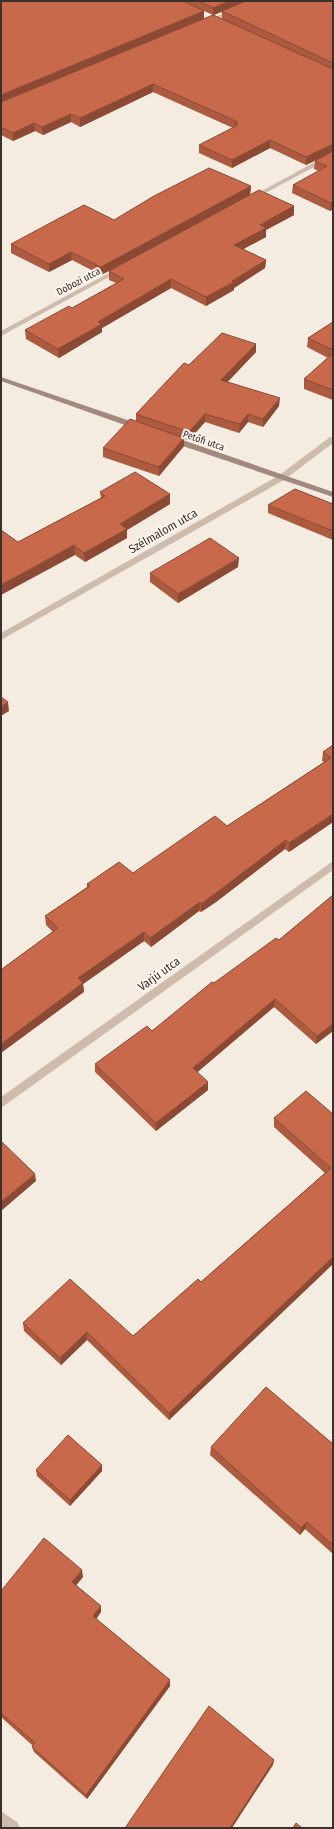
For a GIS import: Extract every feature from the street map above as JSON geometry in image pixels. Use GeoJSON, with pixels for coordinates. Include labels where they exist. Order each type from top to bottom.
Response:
{"type":"FeatureCollection","features":[{"type":"Feature","properties":{"kind":"main road"},"geometry":{"type":"LineString","coordinates":[[1,379],[148,431]]}},
{"type":"Feature","properties":{"kind":"main road","name":"Petőfi utca"},"geometry":{"type":"LineString","coordinates":[[163,436],[333,495]]}},
{"type":"Feature","properties":{"kind":"street"},"geometry":{"type":"LineString","coordinates":[[198,25],[257,1]]}},
{"type":"Feature","properties":{"kind":"street"},"geometry":{"type":"LineString","coordinates":[[206,16],[219,22]]}},
{"type":"Feature","properties":{"kind":"street"},"geometry":{"type":"LineString","coordinates":[[243,203],[333,154]]}},
{"type":"Feature","properties":{"kind":"street","name":"Dobozi utca"},"geometry":{"type":"LineString","coordinates":[[1,334],[126,266]]}},
{"type":"Feature","properties":{"kind":"street","name":"Szélmalom utca"},"geometry":{"type":"LineString","coordinates":[[1,637],[281,478],[333,439]]}},
{"type":"Feature","properties":{"kind":"street","name":"Varjú utca"},"geometry":{"type":"LineString","coordinates":[[1,1103],[333,865]]}},
{"type":"Feature","properties":{"kind":"street"},"geometry":{"type":"LineString","coordinates":[[1,1818],[13,1828]]}},
{"type":"Feature","properties":{"kind":"building"},"geometry":{"type":"Polygon","coordinates":[[[1,1],[183,1],[204,11],[1,95],[1,1]]]}},
{"type":"Feature","properties":{"kind":"building"},"geometry":{"type":"Polygon","coordinates":[[[199,1],[230,1],[213,8],[199,1]]]}},
{"type":"Feature","properties":{"kind":"building"},"geometry":{"type":"Polygon","coordinates":[[[246,1],[333,1],[333,63],[222,11],[246,1]]]}},
{"type":"Feature","properties":{"kind":"building"},"geometry":{"type":"Polygon","coordinates":[[[213,15],[333,69],[333,144],[306,157],[270,140],[232,160],[199,145],[238,125],[234,124],[238,122],[153,84],[80,118],[71,114],[42,127],[34,123],[13,133],[1,127],[1,102],[213,15]]]}},
{"type":"Feature","properties":{"kind":"building"},"geometry":{"type":"Polygon","coordinates":[[[333,151],[333,201],[331,203],[293,185],[327,166],[315,161],[333,151]]]}},
{"type":"Feature","properties":{"kind":"building"},"geometry":{"type":"Polygon","coordinates":[[[209,168],[251,186],[101,267],[71,252],[49,264],[11,244],[84,205],[114,220],[154,196],[209,168]]]}},
{"type":"Feature","properties":{"kind":"building"},"geometry":{"type":"Polygon","coordinates":[[[259,190],[294,206],[260,225],[266,228],[234,245],[266,260],[232,281],[234,282],[206,297],[171,279],[98,322],[102,324],[58,349],[25,330],[69,306],[72,308],[124,279],[109,271],[259,190]]]}},
{"type":"Feature","properties":{"kind":"building"},"geometry":{"type":"Polygon","coordinates":[[[333,322],[333,350],[308,338],[333,322]]]}},
{"type":"Feature","properties":{"kind":"building"},"geometry":{"type":"Polygon","coordinates":[[[222,333],[256,344],[221,380],[280,398],[263,419],[248,414],[240,424],[205,414],[189,432],[136,414],[184,363],[189,365],[222,333]]]}},
{"type":"Feature","properties":{"kind":"building"},"geometry":{"type":"Polygon","coordinates":[[[333,353],[333,390],[304,379],[333,353]]]}},
{"type":"Feature","properties":{"kind":"building"},"geometry":{"type":"Polygon","coordinates":[[[130,419],[184,438],[159,467],[103,448],[130,419]]]}},
{"type":"Feature","properties":{"kind":"building"},"geometry":{"type":"Polygon","coordinates":[[[135,472],[170,494],[120,524],[127,529],[84,553],[74,545],[1,585],[1,530],[18,542],[105,496],[100,492],[135,472]]]}},
{"type":"Feature","properties":{"kind":"building"},"geometry":{"type":"Polygon","coordinates":[[[295,489],[333,504],[333,531],[268,505],[295,489]]]}},
{"type":"Feature","properties":{"kind":"building"},"geometry":{"type":"Polygon","coordinates":[[[210,538],[239,558],[178,594],[150,573],[210,538]]]}},
{"type":"Feature","properties":{"kind":"building"},"geometry":{"type":"Polygon","coordinates":[[[1,697],[8,702],[1,707],[1,697]]]}},
{"type":"Feature","properties":{"kind":"building"},"geometry":{"type":"Polygon","coordinates":[[[333,745],[333,814],[289,843],[286,840],[201,904],[200,902],[150,938],[144,932],[78,978],[83,983],[1,1044],[1,969],[58,928],[45,916],[90,886],[87,884],[119,862],[133,873],[215,816],[227,826],[331,758],[323,752],[333,745]]]}},
{"type":"Feature","properties":{"kind":"building"},"geometry":{"type":"Polygon","coordinates":[[[333,895],[333,1024],[317,1036],[275,999],[193,1068],[208,1082],[156,1123],[95,1064],[147,1026],[152,1031],[212,982],[214,983],[276,938],[279,940],[333,895]]]}},
{"type":"Feature","properties":{"kind":"building"},"geometry":{"type":"Polygon","coordinates":[[[306,1091],[333,1114],[333,1257],[169,1413],[87,1332],[60,1358],[23,1323],[70,1279],[133,1336],[198,1279],[201,1282],[331,1168],[274,1118],[306,1091]]]}},
{"type":"Feature","properties":{"kind":"building"},"geometry":{"type":"Polygon","coordinates":[[[1,1141],[35,1174],[1,1202],[1,1141]]]}},
{"type":"Feature","properties":{"kind":"building"},"geometry":{"type":"Polygon","coordinates":[[[266,1387],[333,1444],[333,1545],[307,1522],[301,1528],[211,1447],[266,1387]]]}},
{"type":"Feature","properties":{"kind":"building"},"geometry":{"type":"Polygon","coordinates":[[[68,1435],[102,1465],[70,1500],[36,1470],[68,1435]]]}},
{"type":"Feature","properties":{"kind":"building"},"geometry":{"type":"Polygon","coordinates":[[[44,1538],[82,1570],[72,1582],[101,1606],[93,1616],[170,1680],[86,1795],[32,1747],[35,1743],[1,1713],[1,1591],[44,1538]]]}},
{"type":"Feature","properties":{"kind":"building"},"geometry":{"type":"Polygon","coordinates":[[[209,1706],[274,1760],[230,1828],[125,1828],[209,1706]]]}},
{"type":"Feature","properties":{"kind":"building"},"geometry":{"type":"Polygon","coordinates":[[[296,1823],[302,1828],[293,1828],[296,1823]]]}}]}
